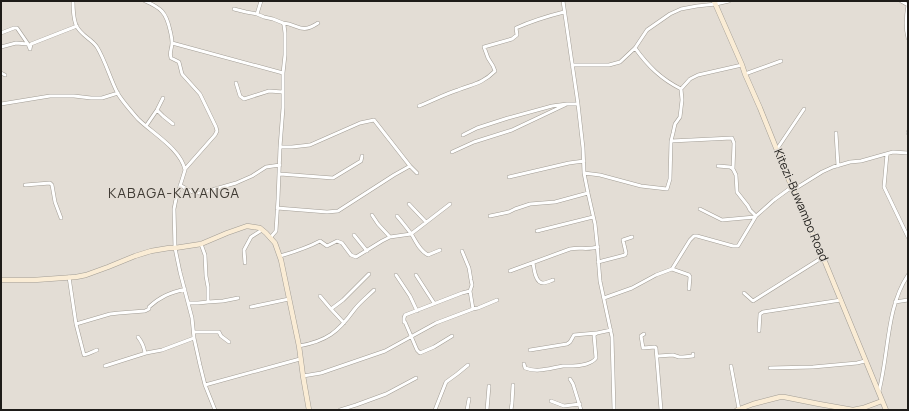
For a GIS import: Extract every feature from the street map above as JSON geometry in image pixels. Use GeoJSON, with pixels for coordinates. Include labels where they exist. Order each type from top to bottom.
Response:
{"type":"FeatureCollection","features":[{"type":"Feature","properties":{"kind":"street"},"geometry":{"type":"LineString","coordinates":[[73,1],[73,15],[77,26],[81,34],[92,41],[98,50],[118,94],[138,118],[178,155],[185,169]]}},
{"type":"Feature","properties":{"kind":"street"},"geometry":{"type":"LineString","coordinates":[[145,1],[163,12],[167,18],[172,43],[170,54],[172,58],[179,62],[184,77],[200,94],[217,131],[185,169],[174,209],[175,248],[192,318],[194,338],[205,385],[215,410]]}},
{"type":"Feature","properties":{"kind":"street"},"geometry":{"type":"LineString","coordinates":[[257,14],[261,1]]}},
{"type":"Feature","properties":{"kind":"street"},"geometry":{"type":"LineString","coordinates":[[563,1],[578,104],[584,173],[598,247],[600,281],[611,330],[614,410]]}},
{"type":"Feature","properties":{"kind":"street"},"geometry":{"type":"LineString","coordinates":[[572,65],[609,65],[620,62],[635,48],[647,30],[670,14],[681,9],[729,1]]}},
{"type":"Feature","properties":{"kind":"street"},"geometry":{"type":"LineString","coordinates":[[901,1],[908,5],[906,26],[908,38]]}},
{"type":"Feature","properties":{"kind":"street","name":"Kitezi-Buwambo Road"},"geometry":{"type":"LineString","coordinates":[[715,3],[886,410]]}},
{"type":"Feature","properties":{"kind":"street"},"geometry":{"type":"LineString","coordinates":[[234,8],[305,29],[318,23]]}},
{"type":"Feature","properties":{"kind":"street"},"geometry":{"type":"LineString","coordinates":[[419,106],[457,90],[480,83],[495,72],[484,47],[512,38],[516,35],[516,28],[541,18],[564,12]]}},
{"type":"Feature","properties":{"kind":"street"},"geometry":{"type":"LineString","coordinates":[[270,238],[276,231],[280,174],[283,74],[285,55],[285,34],[283,23]]}},
{"type":"Feature","properties":{"kind":"street"},"geometry":{"type":"LineString","coordinates":[[1,33],[17,28],[30,49],[31,44],[77,26]]}},
{"type":"Feature","properties":{"kind":"street"},"geometry":{"type":"LineString","coordinates":[[1,47],[16,43],[28,44]]}},
{"type":"Feature","properties":{"kind":"street"},"geometry":{"type":"LineString","coordinates":[[172,43],[283,74]]}},
{"type":"Feature","properties":{"kind":"street"},"geometry":{"type":"LineString","coordinates":[[635,48],[641,57],[668,83],[681,89]]}},
{"type":"Feature","properties":{"kind":"street"},"geometry":{"type":"LineString","coordinates":[[745,74],[781,61]]}},
{"type":"Feature","properties":{"kind":"street"},"geometry":{"type":"LineString","coordinates":[[584,173],[600,175],[641,186],[667,189],[670,179],[671,141],[675,124],[680,117],[682,100],[681,89],[690,79],[698,75],[742,65]]}},
{"type":"Feature","properties":{"kind":"street"},"geometry":{"type":"LineString","coordinates":[[1,73],[6,75]]}},
{"type":"Feature","properties":{"kind":"street"},"geometry":{"type":"LineString","coordinates":[[236,83],[240,96],[244,99],[269,91],[283,92]]}},
{"type":"Feature","properties":{"kind":"street"},"geometry":{"type":"LineString","coordinates":[[1,104],[50,96],[102,98],[118,94]]}},
{"type":"Feature","properties":{"kind":"street"},"geometry":{"type":"LineString","coordinates":[[146,126],[163,98]]}},
{"type":"Feature","properties":{"kind":"street"},"geometry":{"type":"LineString","coordinates":[[452,152],[474,142],[512,130],[567,104]]}},
{"type":"Feature","properties":{"kind":"street"},"geometry":{"type":"LineString","coordinates":[[463,135],[477,128],[552,106],[578,104]]}},
{"type":"Feature","properties":{"kind":"street"},"geometry":{"type":"LineString","coordinates":[[777,149],[804,109]]}},
{"type":"Feature","properties":{"kind":"street"},"geometry":{"type":"LineString","coordinates":[[157,110],[174,124]]}},
{"type":"Feature","properties":{"kind":"street"},"geometry":{"type":"LineString","coordinates":[[280,147],[310,145],[360,123],[374,120],[417,173]]}},
{"type":"Feature","properties":{"kind":"street"},"geometry":{"type":"LineString","coordinates":[[836,133],[838,166]]}},
{"type":"Feature","properties":{"kind":"street"},"geometry":{"type":"LineString","coordinates":[[671,141],[732,138],[734,143],[733,169],[736,175],[737,192],[755,217]]}},
{"type":"Feature","properties":{"kind":"street"},"geometry":{"type":"LineString","coordinates":[[604,298],[632,288],[656,275],[672,269],[694,236],[738,246],[755,217],[774,200],[788,190],[793,190],[822,172],[850,162],[861,161],[893,152],[908,153]]}},
{"type":"Feature","properties":{"kind":"street"},"geometry":{"type":"LineString","coordinates":[[887,154],[884,187],[908,237]]}},
{"type":"Feature","properties":{"kind":"street"},"geometry":{"type":"LineString","coordinates":[[280,174],[333,178],[361,161],[362,156]]}},
{"type":"Feature","properties":{"kind":"street"},"geometry":{"type":"LineString","coordinates":[[509,178],[569,163],[584,161]]}},
{"type":"Feature","properties":{"kind":"street"},"geometry":{"type":"LineString","coordinates":[[180,185],[197,194],[236,183],[252,176],[266,167],[280,165]]}},
{"type":"Feature","properties":{"kind":"street"},"geometry":{"type":"LineString","coordinates":[[277,208],[327,212],[338,211],[410,166]]}},
{"type":"Feature","properties":{"kind":"street"},"geometry":{"type":"LineString","coordinates":[[718,166],[730,167],[733,169]]}},
{"type":"Feature","properties":{"kind":"street"},"geometry":{"type":"LineString","coordinates":[[25,184],[50,183],[52,185],[55,202],[61,218]]}},
{"type":"Feature","properties":{"kind":"street"},"geometry":{"type":"LineString","coordinates":[[490,216],[508,212],[530,204],[555,202],[588,193]]}},
{"type":"Feature","properties":{"kind":"street"},"geometry":{"type":"LineString","coordinates":[[409,204],[426,222]]}},
{"type":"Feature","properties":{"kind":"street"},"geometry":{"type":"LineString","coordinates":[[280,256],[298,251],[320,241],[327,246],[337,241],[342,243],[351,255],[356,257],[390,237],[411,234],[450,204]]}},
{"type":"Feature","properties":{"kind":"street"},"geometry":{"type":"LineString","coordinates":[[700,209],[722,220],[755,217]]}},
{"type":"Feature","properties":{"kind":"street"},"geometry":{"type":"LineString","coordinates":[[372,215],[390,237]]}},
{"type":"Feature","properties":{"kind":"street"},"geometry":{"type":"LineString","coordinates":[[397,216],[421,250],[427,255],[440,250]]}},
{"type":"Feature","properties":{"kind":"street"},"geometry":{"type":"LineString","coordinates":[[537,231],[593,217]]}},
{"type":"Feature","properties":{"kind":"street"},"geometry":{"type":"LineString","coordinates":[[1,280],[34,280],[86,275],[150,251],[201,244],[247,226],[260,228],[275,243],[280,256],[299,346],[309,410]]}},
{"type":"Feature","properties":{"kind":"street"},"geometry":{"type":"LineString","coordinates":[[245,263],[244,250],[251,237],[262,230]]}},
{"type":"Feature","properties":{"kind":"street"},"geometry":{"type":"LineString","coordinates":[[354,235],[367,251]]}},
{"type":"Feature","properties":{"kind":"street"},"geometry":{"type":"LineString","coordinates":[[598,262],[625,255],[626,253],[623,240],[632,237]]}},
{"type":"Feature","properties":{"kind":"street"},"geometry":{"type":"LineString","coordinates":[[201,244],[205,255],[208,302]]}},
{"type":"Feature","properties":{"kind":"street"},"geometry":{"type":"LineString","coordinates":[[510,270],[570,249],[589,249],[598,247]]}},
{"type":"Feature","properties":{"kind":"street"},"geometry":{"type":"LineString","coordinates":[[462,252],[469,268],[472,285],[470,291],[474,309]]}},
{"type":"Feature","properties":{"kind":"street"},"geometry":{"type":"LineString","coordinates":[[744,293],[753,301],[823,257]]}},
{"type":"Feature","properties":{"kind":"street"},"geometry":{"type":"LineString","coordinates":[[533,262],[537,280],[539,282],[542,284],[553,280]]}},
{"type":"Feature","properties":{"kind":"street"},"geometry":{"type":"LineString","coordinates":[[672,269],[689,275],[689,289]]}},
{"type":"Feature","properties":{"kind":"street"},"geometry":{"type":"LineString","coordinates":[[331,309],[343,300],[369,274]]}},
{"type":"Feature","properties":{"kind":"street"},"geometry":{"type":"LineString","coordinates":[[396,275],[410,296],[417,311]]}},
{"type":"Feature","properties":{"kind":"street"},"geometry":{"type":"LineString","coordinates":[[416,275],[434,303]]}},
{"type":"Feature","properties":{"kind":"street"},"geometry":{"type":"LineString","coordinates":[[879,393],[883,378],[890,327],[896,302],[902,285],[908,275]]}},
{"type":"Feature","properties":{"kind":"street"},"geometry":{"type":"LineString","coordinates":[[70,277],[76,324],[84,355],[97,350]]}},
{"type":"Feature","properties":{"kind":"street"},"geometry":{"type":"LineString","coordinates":[[76,324],[119,312],[145,311],[149,309],[149,307],[158,299],[185,289]]}},
{"type":"Feature","properties":{"kind":"street"},"geometry":{"type":"LineString","coordinates":[[299,346],[316,342],[337,330],[374,290]]}},
{"type":"Feature","properties":{"kind":"street"},"geometry":{"type":"LineString","coordinates":[[452,336],[434,347],[420,353],[417,350],[412,336],[404,322],[404,316],[434,303],[470,291]]}},
{"type":"Feature","properties":{"kind":"street"},"geometry":{"type":"LineString","coordinates":[[320,296],[344,323]]}},
{"type":"Feature","properties":{"kind":"street"},"geometry":{"type":"LineString","coordinates":[[188,303],[223,301],[238,298]]}},
{"type":"Feature","properties":{"kind":"street"},"geometry":{"type":"LineString","coordinates":[[251,307],[289,299]]}},
{"type":"Feature","properties":{"kind":"street"},"geometry":{"type":"LineString","coordinates":[[303,376],[320,373],[376,354],[436,323],[497,300]]}},
{"type":"Feature","properties":{"kind":"street"},"geometry":{"type":"LineString","coordinates":[[759,332],[760,314],[763,312],[840,300]]}},
{"type":"Feature","properties":{"kind":"street"},"geometry":{"type":"LineString","coordinates":[[896,302],[908,300]]}},
{"type":"Feature","properties":{"kind":"street"},"geometry":{"type":"LineString","coordinates":[[530,350],[567,344],[574,335],[611,330]]}},
{"type":"Feature","properties":{"kind":"street"},"geometry":{"type":"LineString","coordinates":[[194,332],[219,332],[221,336],[229,342]]}},
{"type":"Feature","properties":{"kind":"street"},"geometry":{"type":"LineString","coordinates":[[524,364],[526,368],[537,371],[565,366],[575,366],[591,362],[596,358],[594,335],[597,333]]}},
{"type":"Feature","properties":{"kind":"street"},"geometry":{"type":"LineString","coordinates":[[644,334],[641,336],[643,348],[656,347],[658,356],[657,362],[661,410]]}},
{"type":"Feature","properties":{"kind":"street"},"geometry":{"type":"LineString","coordinates":[[138,337],[145,353]]}},
{"type":"Feature","properties":{"kind":"street"},"geometry":{"type":"LineString","coordinates":[[105,366],[145,353],[162,350],[194,338]]}},
{"type":"Feature","properties":{"kind":"street"},"geometry":{"type":"LineString","coordinates":[[658,356],[673,354],[683,357],[692,356],[693,354]]}},
{"type":"Feature","properties":{"kind":"street"},"geometry":{"type":"LineString","coordinates":[[205,385],[300,359]]}},
{"type":"Feature","properties":{"kind":"street"},"geometry":{"type":"LineString","coordinates":[[770,368],[813,367],[865,361]]}},
{"type":"Feature","properties":{"kind":"street"},"geometry":{"type":"LineString","coordinates":[[435,410],[446,382],[468,365]]}},
{"type":"Feature","properties":{"kind":"street"},"geometry":{"type":"LineString","coordinates":[[731,366],[738,410],[753,404],[784,397],[853,410],[882,401]]}},
{"type":"Feature","properties":{"kind":"street"},"geometry":{"type":"LineString","coordinates":[[340,410],[386,394],[416,378]]}},
{"type":"Feature","properties":{"kind":"street"},"geometry":{"type":"LineString","coordinates":[[570,379],[581,410]]}},
{"type":"Feature","properties":{"kind":"street"},"geometry":{"type":"LineString","coordinates":[[511,410],[513,385]]}},
{"type":"Feature","properties":{"kind":"street"},"geometry":{"type":"LineString","coordinates":[[487,410],[489,386]]}},
{"type":"Feature","properties":{"kind":"street"},"geometry":{"type":"LineString","coordinates":[[467,410],[469,399]]}},
{"type":"Feature","properties":{"kind":"street"},"geometry":{"type":"LineString","coordinates":[[551,401],[564,406],[580,404]]}},
{"type":"Feature","properties":{"kind":"district","name":"KABAGA-KAYANGA"},"geometry":{"type":"Point","coordinates":[174,193]}}]}
